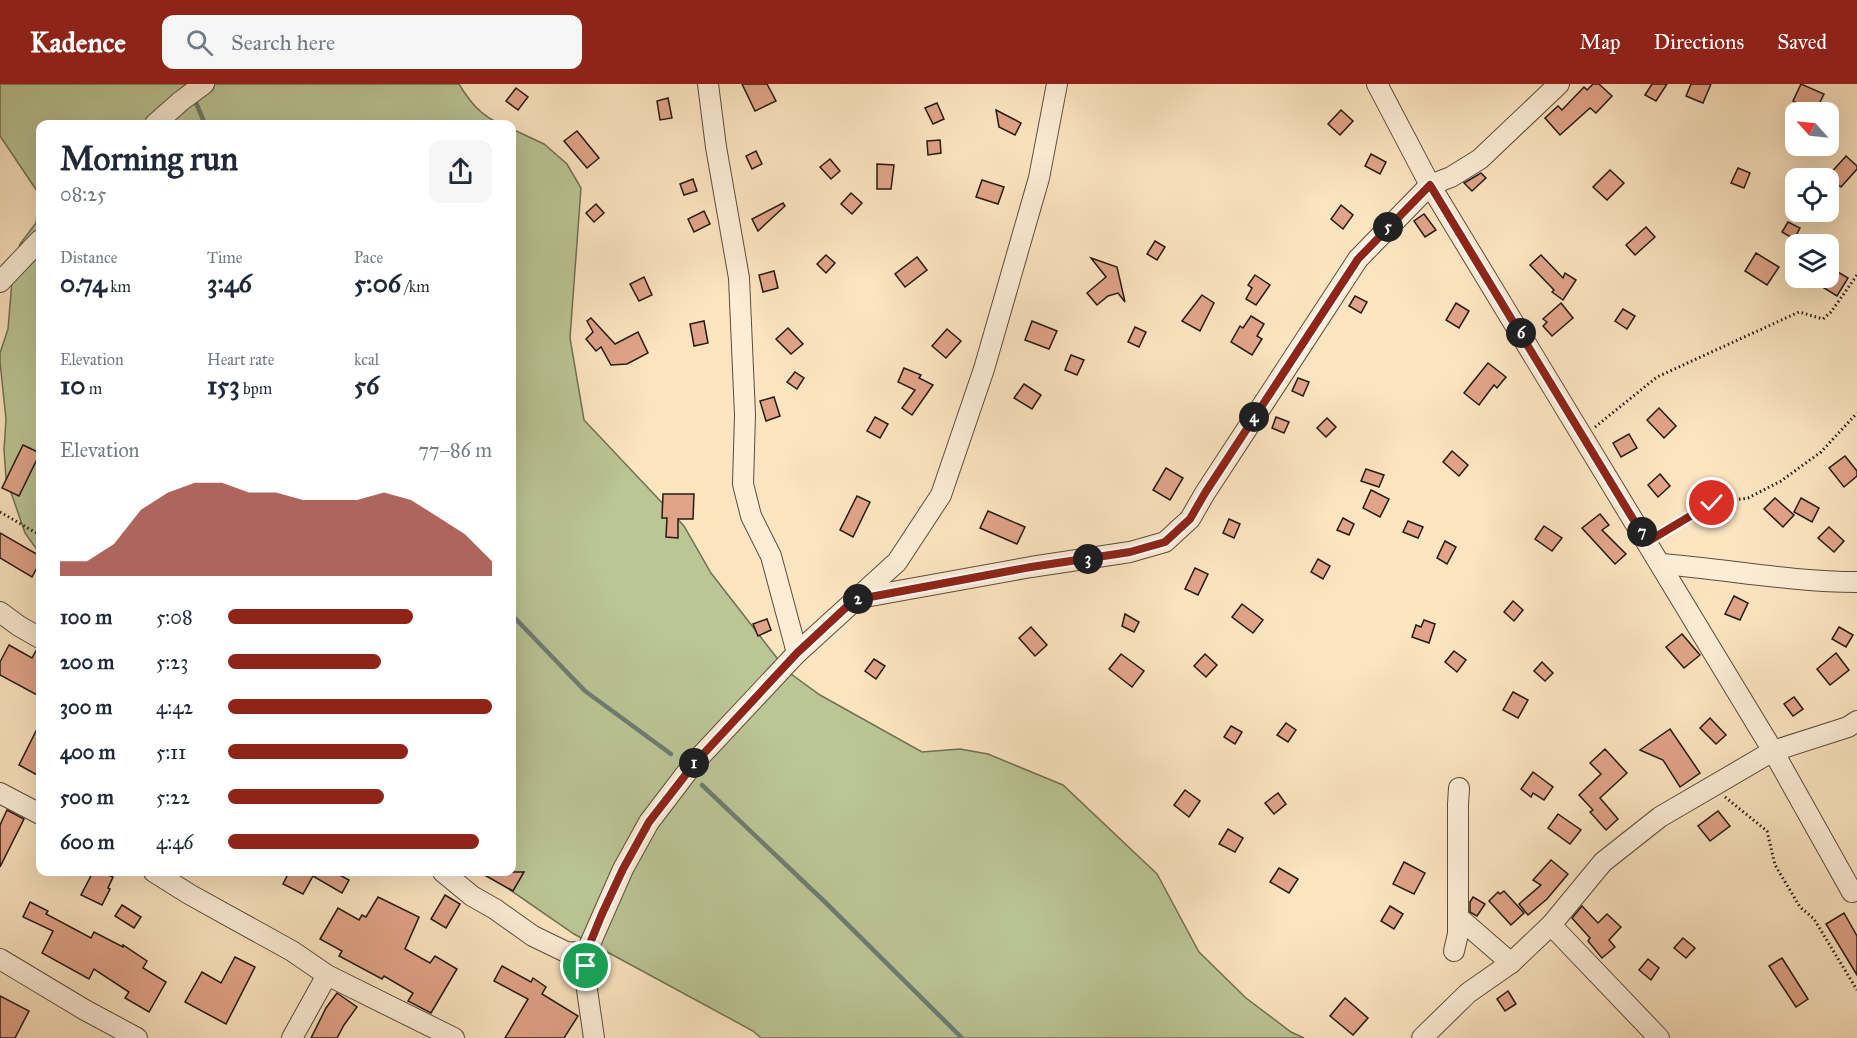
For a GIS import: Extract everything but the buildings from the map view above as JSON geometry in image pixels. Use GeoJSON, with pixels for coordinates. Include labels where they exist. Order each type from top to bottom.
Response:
{"type":"FeatureCollection","features":[{"type":"Feature","properties":{"kind":"street"},"geometry":{"type":"LineString","coordinates":[[160,120],[204,84]]}},
{"type":"Feature","properties":{"kind":"street"},"geometry":{"type":"LineString","coordinates":[[708,84],[716,147],[739,278],[745,415],[743,484],[751,516],[771,555],[797,653]]}},
{"type":"Feature","properties":{"kind":"street"},"geometry":{"type":"LineString","coordinates":[[594,1038],[585,976],[586,953],[623,869],[649,822],[694,764],[797,653],[897,562],[941,495],[984,369],[1039,178],[1057,84]]}},
{"type":"Feature","properties":{"kind":"street"},"geometry":{"type":"LineString","coordinates":[[1377,84],[1430,185],[1773,751],[1852,892]]}},
{"type":"Feature","properties":{"kind":"street"},"geometry":{"type":"LineString","coordinates":[[854,600],[1031,567],[1130,552],[1165,542],[1190,519],[1358,259],[1430,185],[1451,177],[1480,159],[1559,84]]}},
{"type":"Feature","properties":{"kind":"street"},"geometry":{"type":"LineString","coordinates":[[0,282],[36,244]]}},
{"type":"Feature","properties":{"kind":"street"},"geometry":{"type":"LineString","coordinates":[[1661,564],[1722,569],[1815,582],[1857,582]]}},
{"type":"Feature","properties":{"kind":"street"},"geometry":{"type":"LineString","coordinates":[[0,612],[36,636]]}},
{"type":"Feature","properties":{"kind":"street"},"geometry":{"type":"LineString","coordinates":[[1422,1038],[1468,993],[1510,963],[1551,925],[1603,862],[1659,817],[1773,751],[1848,727],[1857,721]]}},
{"type":"Feature","properties":{"kind":"street"},"geometry":{"type":"LineString","coordinates":[[1454,951],[1458,934],[1459,788]]}},
{"type":"Feature","properties":{"kind":"street"},"geometry":{"type":"LineString","coordinates":[[0,793],[36,812]]}},
{"type":"Feature","properties":{"kind":"street"},"geometry":{"type":"LineString","coordinates":[[160,876],[292,951],[327,975],[454,1038]]}},
{"type":"Feature","properties":{"kind":"street"},"geometry":{"type":"LineString","coordinates":[[448,876],[472,896],[533,936],[566,952],[586,953]]}},
{"type":"Feature","properties":{"kind":"street"},"geometry":{"type":"LineString","coordinates":[[1458,917],[1510,963]]}},
{"type":"Feature","properties":{"kind":"street"},"geometry":{"type":"LineString","coordinates":[[1551,925],[1659,1038]]}},
{"type":"Feature","properties":{"kind":"street"},"geometry":{"type":"LineString","coordinates":[[0,959],[117,1033],[137,1038]]}},
{"type":"Feature","properties":{"kind":"street"},"geometry":{"type":"LineString","coordinates":[[292,1038],[327,975]]}},
{"type":"Feature","properties":{"kind":"path"},"geometry":{"type":"LineString","coordinates":[[1584,436],[1657,377],[1798,312],[1823,319],[1831,312],[1857,275]]}},
{"type":"Feature","properties":{"kind":"path"},"geometry":{"type":"LineString","coordinates":[[1647,542],[1712,503],[1748,498],[1781,481],[1821,452],[1857,413]]}},
{"type":"Feature","properties":{"kind":"path"},"geometry":{"type":"LineString","coordinates":[[0,512],[36,533]]}},
{"type":"Feature","properties":{"kind":"path"},"geometry":{"type":"LineString","coordinates":[[1712,786],[1767,831],[1775,865],[1800,907],[1814,920],[1857,990]]}},
{"type":"Feature","properties":{"kind":"green space"},"geometry":{"type":"Polygon","coordinates":[[[0,84],[459,84],[477,108],[494,120],[36,120],[36,190],[0,136],[0,84]]]}},
{"type":"Feature","properties":{"kind":"green space"},"geometry":{"type":"Polygon","coordinates":[[[516,131],[544,144],[567,164],[581,188],[570,338],[584,420],[684,526],[711,573],[787,671],[820,695],[922,752],[960,749],[988,754],[1063,785],[1157,874],[1199,952],[1246,998],[1291,1032],[1304,1038],[761,1038],[753,1031],[574,934],[490,876],[516,876],[516,131]]]}},
{"type":"Feature","properties":{"kind":"green space"},"geometry":{"type":"Polygon","coordinates":[[[36,223],[36,548],[25,533],[6,478],[4,450],[6,419],[0,353],[8,329],[13,269],[20,244],[36,223]]]}},
{"type":"Feature","properties":{"kind":"waterway"},"geometry":{"type":"LineString","coordinates":[[194,98],[203,120]]}},
{"type":"Feature","properties":{"kind":"waterway"},"geometry":{"type":"LineString","coordinates":[[516,619],[585,691],[671,754]]}},
{"type":"Feature","properties":{"kind":"waterway"},"geometry":{"type":"LineString","coordinates":[[702,785],[826,903],[962,1038]]}},
{"type":"Feature","properties":{"kind":"route"},"geometry":{"type":"LineString","coordinates":[[586,966],[586,953],[602,914],[649,822],[694,764],[797,653],[854,600],[1031,567],[1130,552],[1165,542],[1190,519],[1358,259],[1430,185],[1647,542],[1712,503]]}}]}
